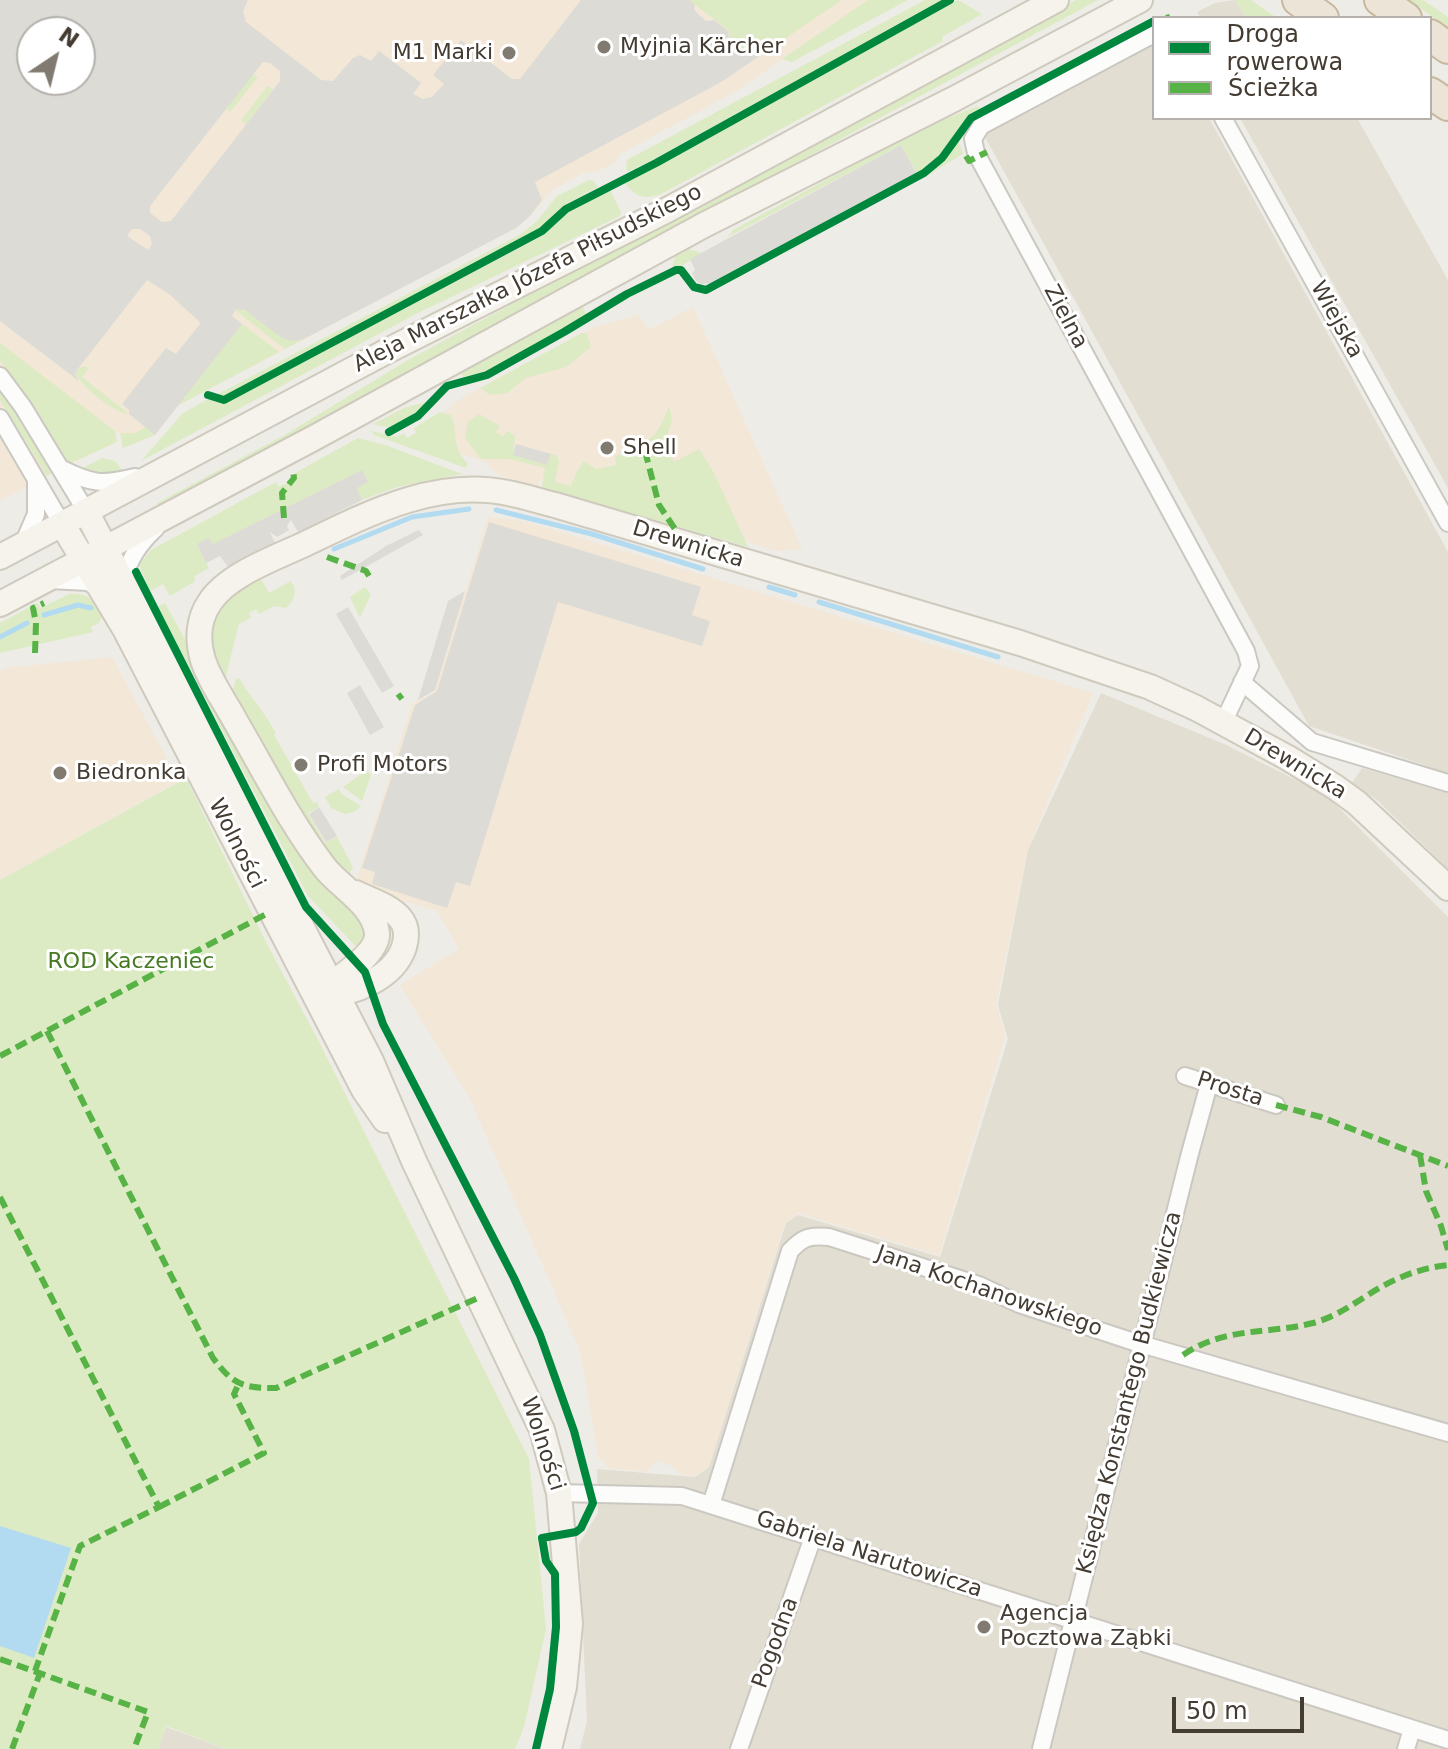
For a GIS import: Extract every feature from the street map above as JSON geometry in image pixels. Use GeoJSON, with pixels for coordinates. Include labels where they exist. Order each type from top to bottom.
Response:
{"type":"FeatureCollection","features":[{"type":"Feature","properties":{"kind":"highway"},"geometry":{"type":"LineString","coordinates":[[1298,0],[1320,16]]}},
{"type":"Feature","properties":{"kind":"highway"},"geometry":{"type":"LineString","coordinates":[[1380,0],[1403,16]]}},
{"type":"Feature","properties":{"kind":"street","name":"Aleja Marszałka Józefa Piłsudskiego"},"geometry":{"type":"LineString","coordinates":[[0,557],[391,349],[667,210],[1056,0]]}},
{"type":"Feature","properties":{"kind":"street","name":"Aleja Marszałka Józefa Piłsudskiego"},"geometry":{"type":"LineString","coordinates":[[0,604],[704,225],[954,99],[1140,0]]}},
{"type":"Feature","properties":{"kind":"street","name":"Zielna"},"geometry":{"type":"LineString","coordinates":[[1152,35],[981,126],[973,139],[978,157],[1246,651],[1250,666],[1223,723]]}},
{"type":"Feature","properties":{"kind":"street","name":"Wiejska"},"geometry":{"type":"LineString","coordinates":[[1224,120],[1448,523]]}},
{"type":"Feature","properties":{"kind":"street"},"geometry":{"type":"LineString","coordinates":[[0,376],[23,407],[86,511]]}},
{"type":"Feature","properties":{"kind":"street"},"geometry":{"type":"LineString","coordinates":[[0,418],[62,524]]}},
{"type":"Feature","properties":{"kind":"street"},"geometry":{"type":"LineString","coordinates":[[60,469],[87,481],[108,484],[165,469]]}},
{"type":"Feature","properties":{"kind":"street"},"geometry":{"type":"LineString","coordinates":[[23,545],[36,514],[36,480]]}},
{"type":"Feature","properties":{"kind":"street","name":"Drewnicka"},"geometry":{"type":"LineString","coordinates":[[328,991],[356,988],[392,969],[402,954],[406,930],[402,919],[394,912],[347,888],[328,872],[306,840],[210,676],[200,650],[200,627],[209,603],[234,580],[377,510],[429,494],[468,490],[506,492],[555,505],[1083,663],[1150,687],[1223,723],[1335,787],[1368,813],[1448,888]]}},
{"type":"Feature","properties":{"kind":"street","name":"Wolności"},"geometry":{"type":"LineString","coordinates":[[86,511],[96,554],[328,991],[371,1061],[414,1161],[542,1430],[559,1493],[570,1624],[564,1687],[549,1749]]}},
{"type":"Feature","properties":{"kind":"street"},"geometry":{"type":"LineString","coordinates":[[45,580],[114,586],[141,542],[171,514]]}},
{"type":"Feature","properties":{"kind":"street","name":"Wolności"},"geometry":{"type":"LineString","coordinates":[[62,524],[96,554]]}},
{"type":"Feature","properties":{"kind":"street"},"geometry":{"type":"LineString","coordinates":[[1242,682],[1312,742],[1448,783]]}},
{"type":"Feature","properties":{"kind":"street","name":"Prosta"},"geometry":{"type":"LineString","coordinates":[[1185,1076],[1276,1105]]}},
{"type":"Feature","properties":{"kind":"street","name":"Księdza Konstantego Budkiewicza"},"geometry":{"type":"LineString","coordinates":[[1041,1749],[1209,1084]]}},
{"type":"Feature","properties":{"kind":"street","name":"Jana Kochanowskiego"},"geometry":{"type":"LineString","coordinates":[[711,1505],[790,1251],[801,1239],[813,1235],[829,1237],[979,1285],[1019,1304],[1143,1344],[1448,1433]]}},
{"type":"Feature","properties":{"kind":"street","name":"Gabriela Narutowicza"},"geometry":{"type":"LineString","coordinates":[[559,1493],[682,1496],[1448,1740]]}},
{"type":"Feature","properties":{"kind":"street","name":"Pogodna"},"geometry":{"type":"LineString","coordinates":[[739,1749],[813,1537]]}},
{"type":"Feature","properties":{"kind":"street"},"geometry":{"type":"LineString","coordinates":[[1406,1749],[1412,1729]]}},
{"type":"Feature","properties":{"kind":"shaded area","name":"M1 Marki"},"geometry":{"type":"Polygon","coordinates":[[[0,0],[868,0],[735,92],[620,154],[616,162],[596,172],[583,173],[552,190],[516,228],[177,406],[155,435],[123,448],[120,434],[116,432],[117,442],[0,501],[0,0]]]}},
{"type":"Feature","properties":{"kind":"shaded area","name":"M1 Marki"},"geometry":{"type":"Polygon","coordinates":[[[0,0],[248,0],[243,11],[246,22],[321,80],[333,81],[353,58],[360,55],[371,61],[379,51],[421,83],[413,94],[423,99],[432,97],[444,84],[433,75],[461,40],[512,79],[520,79],[581,0],[689,0],[698,14],[706,21],[714,20],[728,31],[729,39],[748,53],[765,52],[723,81],[535,182],[542,200],[516,228],[304,339],[292,341],[282,338],[245,310],[236,309],[232,316],[242,324],[155,435],[129,414],[122,404],[166,348],[176,354],[201,323],[169,294],[147,280],[77,370],[75,374],[79,381],[0,321],[0,0]],[[263,62],[150,206],[150,213],[162,222],[171,221],[280,81],[280,71],[263,62]],[[132,229],[127,236],[148,250],[152,244],[150,236],[140,229],[132,229]]]}},
{"type":"Feature","properties":{"kind":"shaded area"},"geometry":{"type":"Polygon","coordinates":[[[1235,0],[1246,16],[1200,16],[1197,12],[1215,3],[1235,0]]]}},
{"type":"Feature","properties":{"kind":"shaded area"},"geometry":{"type":"Polygon","coordinates":[[[1152,46],[1152,120],[1210,120],[1448,552],[1448,773],[1309,726],[985,132],[1152,46]]]}},
{"type":"Feature","properties":{"kind":"shaded area"},"geometry":{"type":"Polygon","coordinates":[[[1241,120],[1358,120],[1448,280],[1448,488],[1241,120]]]}},
{"type":"Feature","properties":{"kind":"shaded area"},"geometry":{"type":"Polygon","coordinates":[[[901,145],[917,174],[713,283],[696,281],[690,259],[901,145]]]}},
{"type":"Feature","properties":{"kind":"shaded area"},"geometry":{"type":"Polygon","coordinates":[[[693,307],[802,549],[777,551],[541,478],[538,486],[498,475],[486,462],[453,451],[430,429],[455,402],[594,327],[639,315],[649,330],[693,307]]]}},
{"type":"Feature","properties":{"kind":"shaded area"},"geometry":{"type":"Polygon","coordinates":[[[516,444],[551,454],[547,465],[513,455],[516,444]]]}},
{"type":"Feature","properties":{"kind":"shaded area"},"geometry":{"type":"Polygon","coordinates":[[[362,470],[368,482],[357,488],[362,500],[298,532],[291,520],[287,526],[289,530],[277,537],[270,532],[275,543],[228,567],[220,556],[206,563],[197,544],[208,538],[213,544],[362,470]]]}},
{"type":"Feature","properties":{"kind":"shaded area"},"geometry":{"type":"Polygon","coordinates":[[[488,517],[524,521],[1093,693],[1028,849],[996,1004],[1005,1037],[939,1255],[798,1213],[785,1223],[709,1466],[695,1476],[679,1474],[672,1466],[657,1460],[646,1472],[609,1468],[598,1457],[580,1351],[471,1101],[400,985],[459,949],[437,911],[391,897],[357,879],[412,704],[435,691],[488,517]]]}},
{"type":"Feature","properties":{"kind":"shaded area"},"geometry":{"type":"Polygon","coordinates":[[[489,522],[701,587],[692,615],[710,621],[702,646],[558,602],[470,886],[456,882],[447,908],[372,884],[375,872],[362,868],[415,705],[437,691],[489,522]]]}},
{"type":"Feature","properties":{"kind":"shaded area"},"geometry":{"type":"Polygon","coordinates":[[[419,530],[423,535],[342,580],[340,576],[386,546],[419,530]]]}},
{"type":"Feature","properties":{"kind":"shaded area"},"geometry":{"type":"Polygon","coordinates":[[[465,591],[435,690],[418,700],[448,601],[465,591]]]}},
{"type":"Feature","properties":{"kind":"shaded area"},"geometry":{"type":"Polygon","coordinates":[[[348,607],[394,686],[382,693],[336,614],[348,607]]]}},
{"type":"Feature","properties":{"kind":"shaded area"},"geometry":{"type":"Polygon","coordinates":[[[112,657],[179,781],[0,880],[0,671],[112,657]]]}},
{"type":"Feature","properties":{"kind":"shaded area"},"geometry":{"type":"Polygon","coordinates":[[[360,685],[384,727],[370,735],[347,693],[360,685]]]}},
{"type":"Feature","properties":{"kind":"shaded area"},"geometry":{"type":"Polygon","coordinates":[[[1101,693],[1224,744],[1326,795],[1448,917],[1448,1749],[580,1749],[587,1721],[579,1544],[598,1513],[597,1469],[695,1477],[709,1467],[786,1223],[798,1215],[940,1257],[1008,1039],[998,1005],[1028,850],[1101,693]]]}},
{"type":"Feature","properties":{"kind":"shaded area"},"geometry":{"type":"Polygon","coordinates":[[[1362,768],[1448,793],[1448,869],[1377,800],[1352,783],[1362,768]]]}},
{"type":"Feature","properties":{"kind":"shaded area"},"geometry":{"type":"Polygon","coordinates":[[[319,807],[337,836],[326,842],[309,814],[319,807]]]}},
{"type":"Feature","properties":{"kind":"shaded area"},"geometry":{"type":"Polygon","coordinates":[[[166,1727],[226,1749],[158,1749],[166,1727]]]}},
{"type":"Feature","properties":{"kind":"green space"},"geometry":{"type":"Polygon","coordinates":[[[689,0],[842,0],[765,52],[748,54],[730,40],[728,30],[689,0]]]}},
{"type":"Feature","properties":{"kind":"green space"},"geometry":{"type":"Polygon","coordinates":[[[868,0],[908,0],[792,62],[782,59],[868,0]]]}},
{"type":"Feature","properties":{"kind":"green space"},"geometry":{"type":"Polygon","coordinates":[[[925,0],[943,0],[628,172],[627,160],[925,0]]]}},
{"type":"Feature","properties":{"kind":"green space"},"geometry":{"type":"Polygon","coordinates":[[[958,0],[982,14],[942,37],[943,41],[663,193],[642,196],[625,183],[958,0]]]}},
{"type":"Feature","properties":{"kind":"green space"},"geometry":{"type":"Polygon","coordinates":[[[1076,0],[1098,0],[159,507],[157,503],[283,436],[408,360],[1076,0]]]}},
{"type":"Feature","properties":{"kind":"green space"},"geometry":{"type":"Polygon","coordinates":[[[1235,0],[1251,0],[1274,16],[1246,16],[1235,0]]]}},
{"type":"Feature","properties":{"kind":"green space"},"geometry":{"type":"Polygon","coordinates":[[[1409,0],[1423,0],[1448,17],[1448,28],[1409,0]]]}},
{"type":"Feature","properties":{"kind":"green space"},"geometry":{"type":"Polygon","coordinates":[[[252,73],[258,77],[230,112],[225,108],[252,73]]]}},
{"type":"Feature","properties":{"kind":"green space"},"geometry":{"type":"Polygon","coordinates":[[[268,86],[273,89],[246,124],[241,120],[268,86]]]}},
{"type":"Feature","properties":{"kind":"green space"},"geometry":{"type":"Polygon","coordinates":[[[978,106],[980,110],[963,124],[935,160],[917,174],[901,145],[728,237],[733,230],[923,128],[978,106]]]}},
{"type":"Feature","properties":{"kind":"green space"},"geometry":{"type":"Polygon","coordinates":[[[958,139],[963,154],[926,176],[942,162],[958,139]]]}},
{"type":"Feature","properties":{"kind":"green space"},"geometry":{"type":"Polygon","coordinates":[[[589,180],[598,187],[566,204],[530,235],[223,396],[218,394],[521,234],[537,221],[557,196],[589,180]]]}},
{"type":"Feature","properties":{"kind":"green space"},"geometry":{"type":"Polygon","coordinates":[[[610,190],[620,216],[418,313],[141,461],[183,413],[210,398],[226,403],[540,237],[569,212],[610,190]]]}},
{"type":"Feature","properties":{"kind":"green space"},"geometry":{"type":"Polygon","coordinates":[[[689,249],[702,253],[672,268],[675,257],[689,249]]]}},
{"type":"Feature","properties":{"kind":"green space"},"geometry":{"type":"Polygon","coordinates":[[[582,306],[586,314],[543,343],[495,367],[463,377],[461,373],[473,365],[582,306]]]}},
{"type":"Feature","properties":{"kind":"green space"},"geometry":{"type":"Polygon","coordinates":[[[237,308],[285,337],[304,339],[285,349],[235,310],[237,308]]]}},
{"type":"Feature","properties":{"kind":"green space"},"geometry":{"type":"Polygon","coordinates":[[[242,324],[279,352],[177,406],[242,324]]]}},
{"type":"Feature","properties":{"kind":"green space"},"geometry":{"type":"Polygon","coordinates":[[[582,333],[587,334],[591,347],[566,367],[526,378],[507,393],[490,395],[480,388],[582,333]]]}},
{"type":"Feature","properties":{"kind":"green space"},"geometry":{"type":"Polygon","coordinates":[[[0,343],[115,431],[117,442],[69,464],[30,400],[0,361],[0,343]]]}},
{"type":"Feature","properties":{"kind":"green space"},"geometry":{"type":"Polygon","coordinates":[[[86,366],[88,369],[82,377],[129,414],[108,404],[78,378],[75,372],[86,366]]]}},
{"type":"Feature","properties":{"kind":"green space"},"geometry":{"type":"Polygon","coordinates":[[[0,391],[51,473],[47,476],[0,400],[0,391]]]}},
{"type":"Feature","properties":{"kind":"green space"},"geometry":{"type":"Polygon","coordinates":[[[428,402],[416,414],[390,428],[373,424],[406,407],[428,402]]]}},
{"type":"Feature","properties":{"kind":"green space"},"geometry":{"type":"Polygon","coordinates":[[[669,405],[672,420],[664,446],[674,462],[699,449],[715,475],[748,547],[544,488],[545,468],[510,459],[481,459],[465,438],[468,422],[479,414],[500,426],[496,432],[503,437],[507,431],[515,436],[513,454],[547,465],[551,454],[555,454],[559,461],[555,482],[571,486],[584,461],[596,469],[616,465],[615,456],[626,454],[626,450],[649,439],[659,428],[669,405]]]}},
{"type":"Feature","properties":{"kind":"green space"},"geometry":{"type":"Polygon","coordinates":[[[440,412],[451,415],[457,445],[468,464],[466,468],[374,435],[371,431],[397,437],[404,433],[407,438],[416,433],[414,428],[440,412]]]}},
{"type":"Feature","properties":{"kind":"green space"},"geometry":{"type":"Polygon","coordinates":[[[145,427],[155,435],[123,448],[120,433],[135,433],[145,427]]]}},
{"type":"Feature","properties":{"kind":"green space"},"geometry":{"type":"Polygon","coordinates":[[[358,438],[462,474],[397,487],[362,500],[357,488],[213,544],[197,544],[209,568],[195,576],[194,582],[170,596],[163,584],[150,591],[139,565],[151,550],[276,482],[279,487],[297,478],[295,473],[358,438]]]}},
{"type":"Feature","properties":{"kind":"green space"},"geometry":{"type":"Polygon","coordinates":[[[102,458],[115,461],[122,470],[110,476],[77,471],[102,458]]]}},
{"type":"Feature","properties":{"kind":"green space"},"geometry":{"type":"Polygon","coordinates":[[[260,577],[269,593],[291,581],[294,588],[292,601],[286,608],[274,606],[259,614],[256,609],[249,613],[251,618],[239,624],[224,683],[212,639],[214,618],[230,595],[260,577]]]}},
{"type":"Feature","properties":{"kind":"green space"},"geometry":{"type":"Polygon","coordinates":[[[365,587],[371,594],[360,618],[350,597],[365,587]]]}},
{"type":"Feature","properties":{"kind":"green space"},"geometry":{"type":"Polygon","coordinates":[[[69,594],[86,596],[97,606],[102,617],[98,624],[91,627],[93,632],[0,653],[0,623],[37,603],[41,608],[69,594]]]}},
{"type":"Feature","properties":{"kind":"green space"},"geometry":{"type":"Polygon","coordinates":[[[165,603],[187,643],[190,656],[368,931],[361,952],[308,896],[158,607],[165,603]]]}},
{"type":"Feature","properties":{"kind":"green space"},"geometry":{"type":"Polygon","coordinates":[[[239,678],[272,726],[274,735],[313,803],[317,802],[319,807],[308,813],[325,843],[337,837],[353,867],[348,876],[315,838],[231,695],[239,678]]]}},
{"type":"Feature","properties":{"kind":"green space"},"geometry":{"type":"Polygon","coordinates":[[[367,770],[371,775],[362,801],[343,787],[367,770]]]}},
{"type":"Feature","properties":{"kind":"green space","name":"ROD Kaczeniec"},"geometry":{"type":"Polygon","coordinates":[[[186,778],[529,1459],[546,1629],[524,1727],[515,1749],[227,1749],[166,1726],[158,1749],[0,1749],[0,880],[186,778]]]}},
{"type":"Feature","properties":{"kind":"green space"},"geometry":{"type":"Polygon","coordinates":[[[339,789],[361,806],[345,814],[331,808],[325,797],[339,789]]]}},
{"type":"Feature","properties":{"kind":"water"},"geometry":{"type":"Polygon","coordinates":[[[0,1526],[71,1548],[34,1658],[0,1646],[0,1526]]]}},
{"type":"Feature","properties":{"kind":"waterway"},"geometry":{"type":"LineString","coordinates":[[334,549],[412,517],[469,509]]}},
{"type":"Feature","properties":{"kind":"waterway"},"geometry":{"type":"LineString","coordinates":[[496,510],[592,534],[703,569]]}},
{"type":"Feature","properties":{"kind":"waterway"},"geometry":{"type":"LineString","coordinates":[[769,587],[795,595]]}},
{"type":"Feature","properties":{"kind":"waterway"},"geometry":{"type":"LineString","coordinates":[[819,602],[998,657]]}},
{"type":"Feature","properties":{"kind":"waterway"},"geometry":{"type":"LineString","coordinates":[[44,615],[78,605],[91,608]]}},
{"type":"Feature","properties":{"kind":"waterway"},"geometry":{"type":"LineString","coordinates":[[0,637],[27,623]]}},
{"type":"Feature","properties":{"kind":"marked path"},"geometry":{"type":"LineString","coordinates":[[966,156],[969,161],[987,152]]}},
{"type":"Feature","properties":{"kind":"marked path"},"geometry":{"type":"LineString","coordinates":[[645,451],[659,505],[675,529]]}},
{"type":"Feature","properties":{"kind":"marked path"},"geometry":{"type":"LineString","coordinates":[[284,518],[282,493],[294,478],[293,470]]}},
{"type":"Feature","properties":{"kind":"marked path"},"geometry":{"type":"LineString","coordinates":[[327,557],[366,571],[369,576]]}},
{"type":"Feature","properties":{"kind":"marked path"},"geometry":{"type":"LineString","coordinates":[[35,653],[33,608],[44,603]]}},
{"type":"Feature","properties":{"kind":"marked path"},"geometry":{"type":"LineString","coordinates":[[398,694],[402,699]]}},
{"type":"Feature","properties":{"kind":"marked path"},"geometry":{"type":"LineString","coordinates":[[0,1056],[270,912]]}},
{"type":"Feature","properties":{"kind":"marked path"},"geometry":{"type":"LineString","coordinates":[[47,1031],[213,1358],[233,1379],[247,1386],[276,1388],[480,1297]]}},
{"type":"Feature","properties":{"kind":"marked path"},"geometry":{"type":"LineString","coordinates":[[1276,1105],[1321,1117],[1448,1166]]}},
{"type":"Feature","properties":{"kind":"marked path"},"geometry":{"type":"LineString","coordinates":[[1420,1155],[1426,1191],[1448,1250]]}},
{"type":"Feature","properties":{"kind":"marked path"},"geometry":{"type":"LineString","coordinates":[[0,1197],[159,1507],[80,1546],[35,1671]]}},
{"type":"Feature","properties":{"kind":"marked path"},"geometry":{"type":"LineString","coordinates":[[1183,1355],[1215,1339],[1231,1335],[1320,1321],[1396,1279],[1448,1265]]}},
{"type":"Feature","properties":{"kind":"marked path"},"geometry":{"type":"LineString","coordinates":[[159,1507],[264,1453],[234,1394],[239,1383]]}},
{"type":"Feature","properties":{"kind":"marked path"},"geometry":{"type":"LineString","coordinates":[[0,1659],[148,1712],[134,1749]]}},
{"type":"Feature","properties":{"kind":"marked path"},"geometry":{"type":"LineString","coordinates":[[12,1749],[40,1673]]}},
{"type":"Feature","properties":{"kind":"cycle path"},"geometry":{"type":"LineString","coordinates":[[208,395],[224,400],[542,231],[566,209],[656,163],[950,0]]}},
{"type":"Feature","properties":{"kind":"cycle path"},"geometry":{"type":"LineString","coordinates":[[389,432],[418,416],[447,386],[487,375],[627,294],[676,270],[681,270],[694,287],[706,290],[924,173],[942,158],[971,118],[1152,22]]}},
{"type":"Feature","properties":{"kind":"cycle path"},"geometry":{"type":"LineString","coordinates":[[136,572],[306,907],[365,972],[383,1024],[514,1278],[540,1335],[574,1431],[593,1503],[576,1532],[542,1538],[546,1561],[555,1574],[556,1627],[550,1689],[536,1749]]}},
{"type":"Feature","properties":{"kind":"place","name":"Myjnia Kärcher"},"geometry":{"type":"Point","coordinates":[604,47]}},
{"type":"Feature","properties":{"kind":"place","name":"M1 Marki"},"geometry":{"type":"Point","coordinates":[509,53]}},
{"type":"Feature","properties":{"kind":"place","name":"Shell"},"geometry":{"type":"Point","coordinates":[607,448]}},
{"type":"Feature","properties":{"kind":"place","name":"Profi Motors"},"geometry":{"type":"Point","coordinates":[301,765]}},
{"type":"Feature","properties":{"kind":"place","name":"Biedronka"},"geometry":{"type":"Point","coordinates":[60,773]}},
{"type":"Feature","properties":{"kind":"place","name":"Agencja Pocztowa Ząbki"},"geometry":{"type":"Point","coordinates":[984,1627]}}]}
